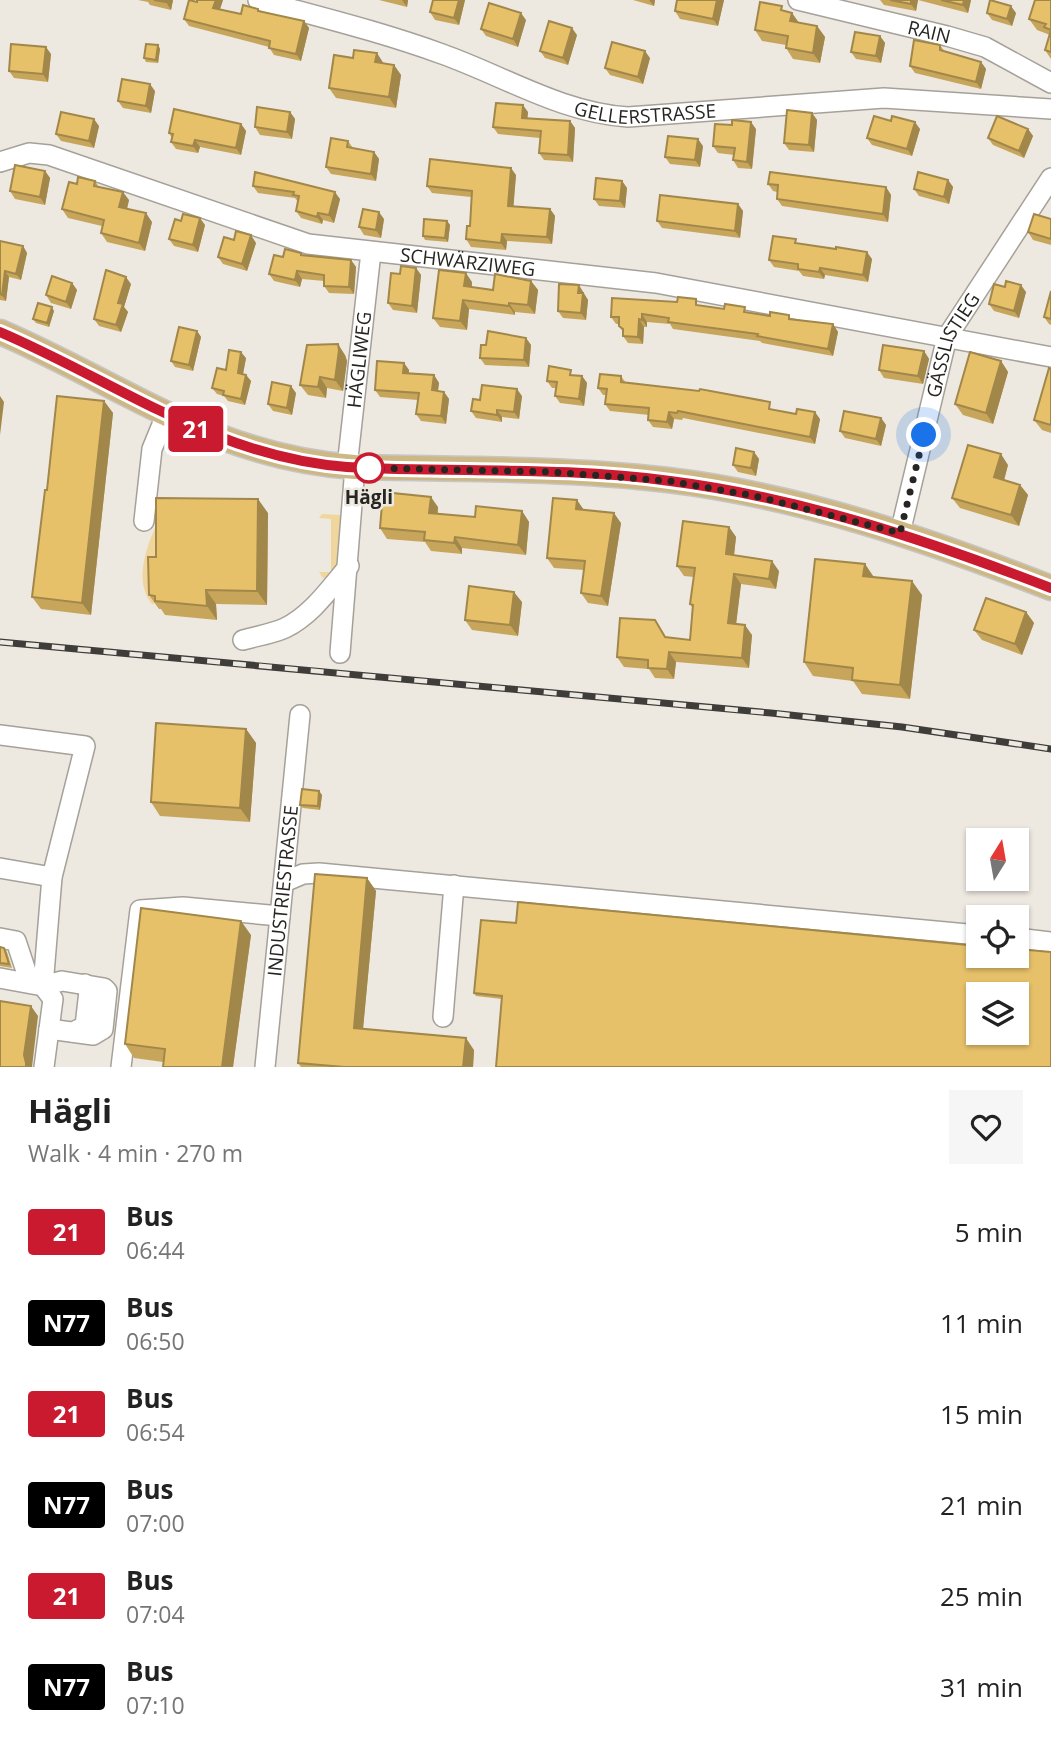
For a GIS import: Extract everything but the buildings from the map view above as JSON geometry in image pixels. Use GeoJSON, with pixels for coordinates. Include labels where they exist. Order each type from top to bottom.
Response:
{"type":"FeatureCollection","features":[{"type":"Feature","properties":{"kind":"main road"},"geometry":{"type":"LineString","coordinates":[[0,332],[166,415],[253,450],[295,460],[351,467],[552,472],[669,481],[755,496],[900,533],[942,546],[1051,588]]}},
{"type":"Feature","properties":{"kind":"street","name":"GELLERSTRASSE"},"geometry":{"type":"LineString","coordinates":[[258,0],[408,42],[486,71],[567,106],[605,116],[628,117],[884,98],[1051,110]]}},
{"type":"Feature","properties":{"kind":"street","name":"RAIN"},"geometry":{"type":"LineString","coordinates":[[798,0],[985,47],[1051,83]]}},
{"type":"Feature","properties":{"kind":"street","name":"SCHWÄRZIWEG"},"geometry":{"type":"LineString","coordinates":[[0,162],[29,153],[49,155],[308,244],[656,283],[1051,357]]}},
{"type":"Feature","properties":{"kind":"street","name":"GÄSSLISTIEG"},"geometry":{"type":"LineString","coordinates":[[900,533],[947,337],[1042,208],[1051,178]]}},
{"type":"Feature","properties":{"kind":"street","name":"HÄGLIWEG"},"geometry":{"type":"LineString","coordinates":[[340,653],[349,566],[351,467],[371,252]]}},
{"type":"Feature","properties":{"kind":"street"},"geometry":{"type":"LineString","coordinates":[[144,521],[152,449],[166,415]]}},
{"type":"Feature","properties":{"kind":"street"},"geometry":{"type":"LineString","coordinates":[[243,640],[279,630],[294,622],[308,612],[349,566]]}},
{"type":"Feature","properties":{"kind":"street","name":"INDUSTRIESTRASSE"},"geometry":{"type":"LineString","coordinates":[[265,1067],[300,715]]}},
{"type":"Feature","properties":{"kind":"street"},"geometry":{"type":"LineString","coordinates":[[0,735],[85,746],[52,877],[16,979]]}},
{"type":"Feature","properties":{"kind":"street"},"geometry":{"type":"LineString","coordinates":[[0,868],[52,877]]}},
{"type":"Feature","properties":{"kind":"street"},"geometry":{"type":"LineString","coordinates":[[285,882],[303,874],[319,873],[966,934]]}},
{"type":"Feature","properties":{"kind":"street"},"geometry":{"type":"LineString","coordinates":[[443,1017],[454,885]]}},
{"type":"Feature","properties":{"kind":"street"},"geometry":{"type":"LineString","coordinates":[[121,1067],[140,910],[183,907],[280,916]]}},
{"type":"Feature","properties":{"kind":"street"},"geometry":{"type":"LineString","coordinates":[[2,939],[16,941],[16,979]]}},
{"type":"Feature","properties":{"kind":"street"},"geometry":{"type":"LineString","coordinates":[[1029,940],[1051,942]]}},
{"type":"Feature","properties":{"kind":"street"},"geometry":{"type":"LineString","coordinates":[[16,979],[85,984],[107,991],[103,1029],[93,1035],[49,1029]]}},
{"type":"Feature","properties":{"kind":"street"},"geometry":{"type":"LineString","coordinates":[[16,979],[53,999],[44,1067]]}},
{"type":"Feature","properties":{"kind":"shaded area"},"geometry":{"type":"Polygon","coordinates":[[[322,514],[345,518],[339,563],[330,576],[323,578],[319,572],[331,572],[331,519],[319,518],[322,514]]]}},
{"type":"Feature","properties":{"kind":"shaded area"},"geometry":{"type":"Polygon","coordinates":[[[159,519],[159,603],[152,604],[143,584],[143,573],[150,539],[159,519]]]}},
{"type":"Feature","properties":{"kind":"railway"},"geometry":{"type":"LineString","coordinates":[[0,642],[771,713],[902,727],[1051,749]]}},
{"type":"Feature","properties":{"kind":"bus line","name":"21"},"geometry":{"type":"LineString","coordinates":[[0,332],[192,427],[275,456],[347,467],[552,472],[669,481],[755,496],[851,518],[942,546],[1051,588]]}},
{"type":"Feature","properties":{"kind":"place","name":"Hägli"},"geometry":{"type":"Point","coordinates":[369,468]}},
{"type":"Feature","properties":{"kind":"route"},"geometry":{"type":"LineString","coordinates":[[369,468],[552,472],[669,481],[755,496],[851,518],[900,533],[924,435]]}}]}
